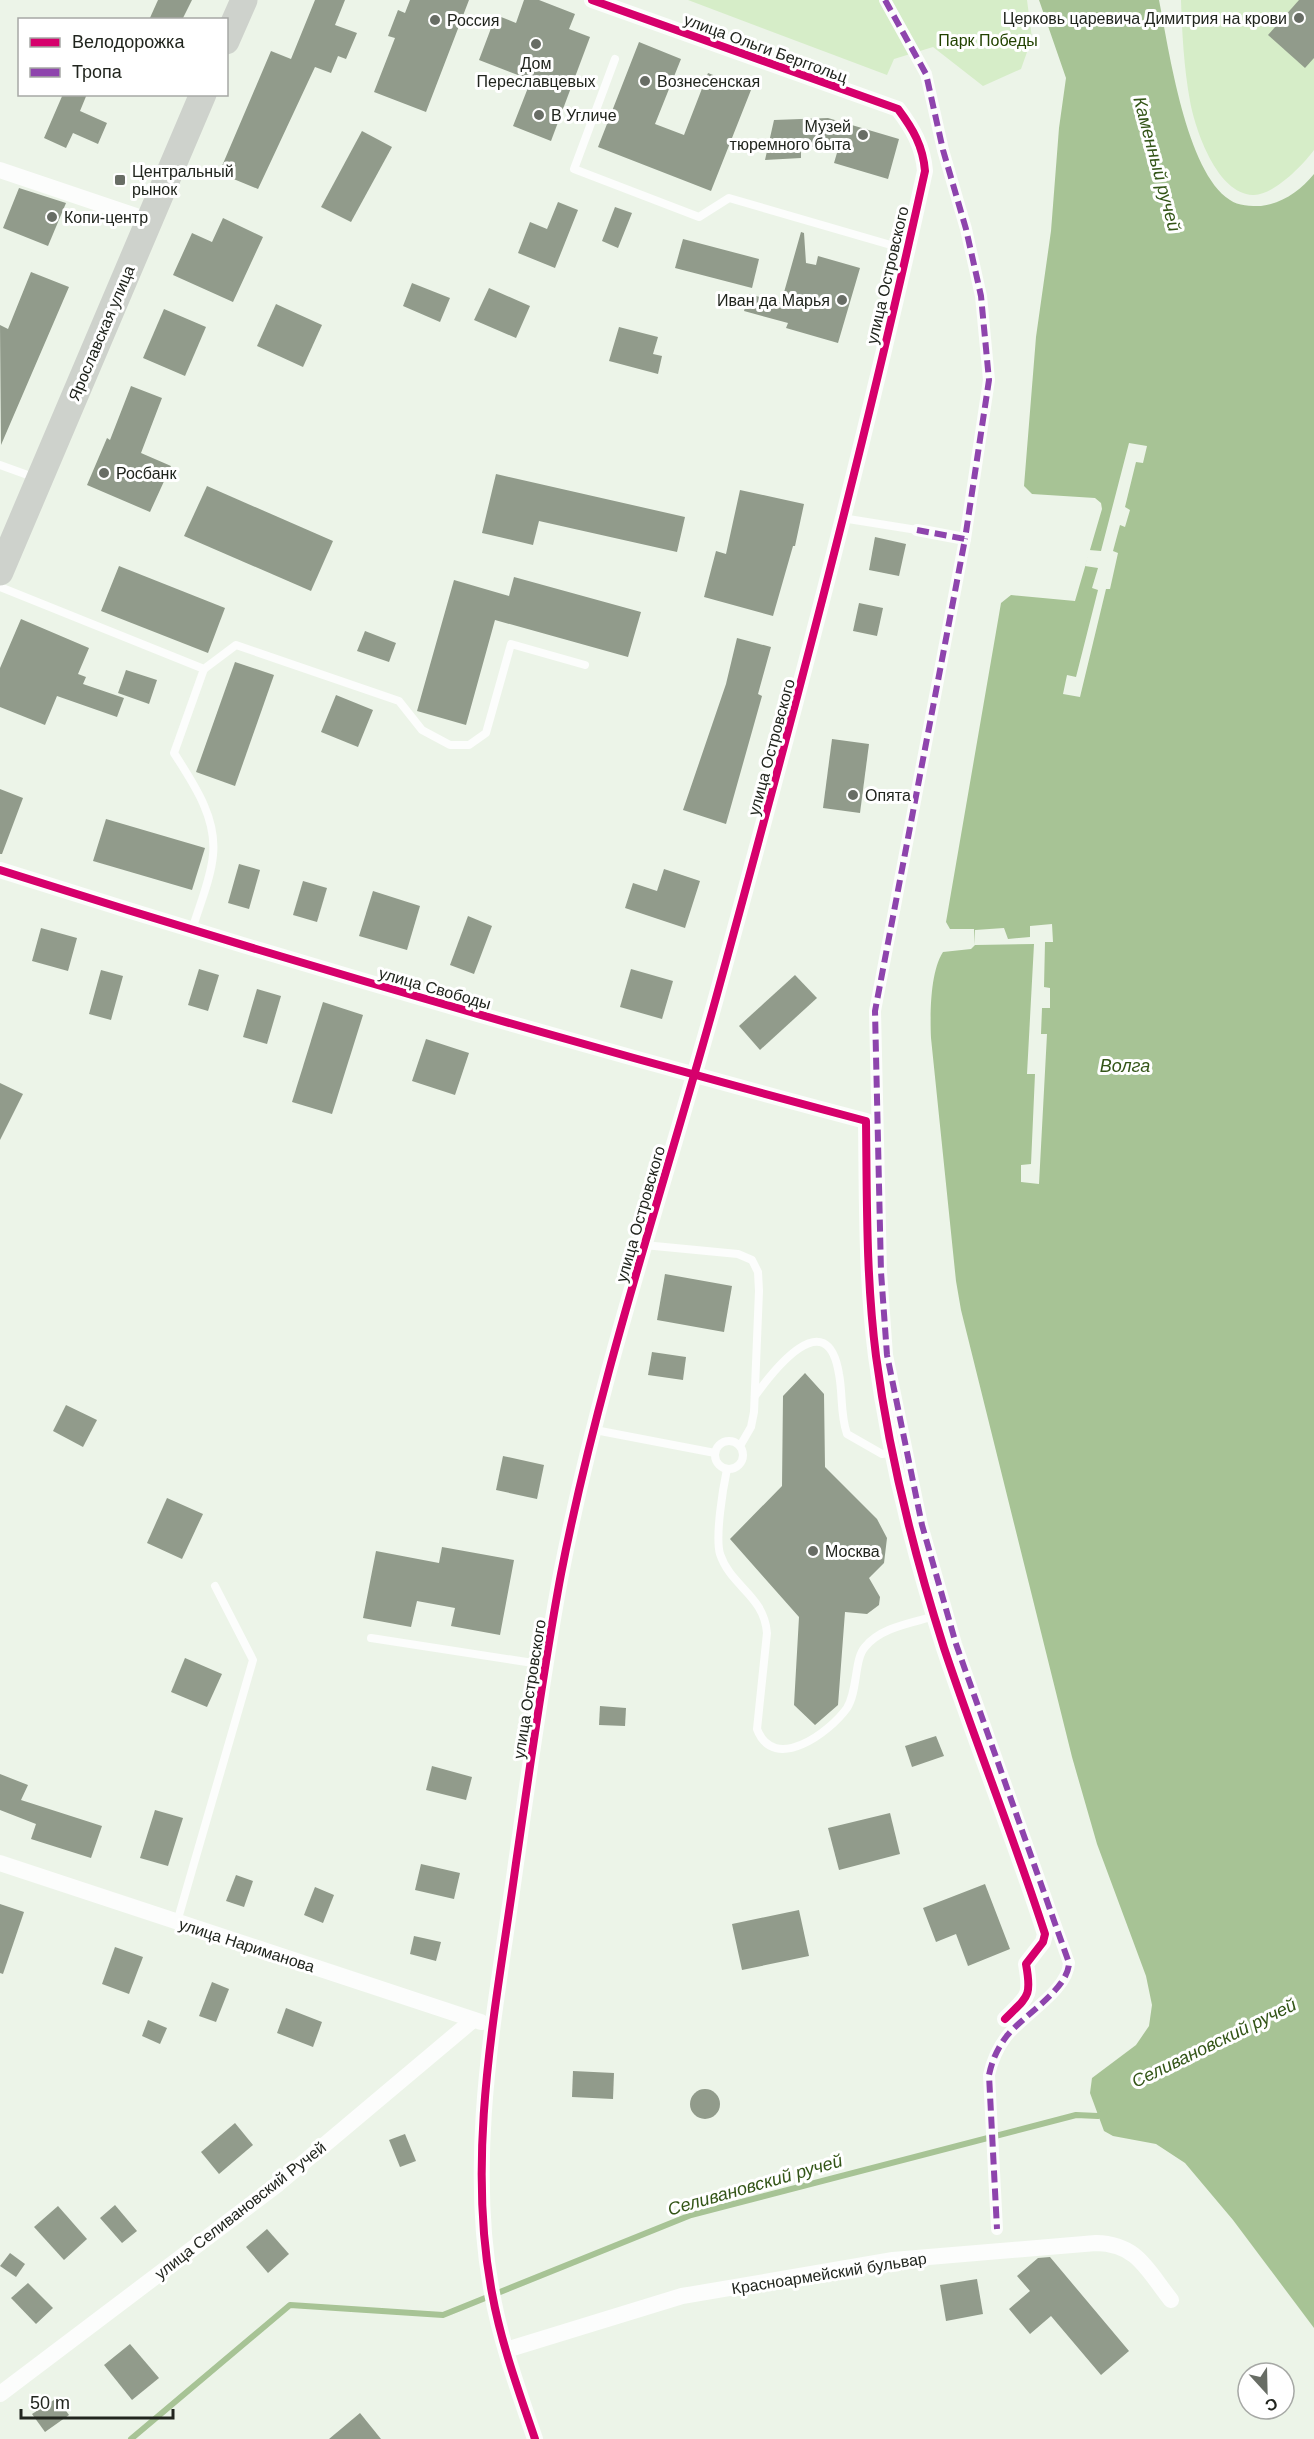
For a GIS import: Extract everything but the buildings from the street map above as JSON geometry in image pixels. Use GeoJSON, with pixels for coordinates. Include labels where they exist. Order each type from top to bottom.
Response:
{"type":"FeatureCollection","features":[{"type":"Feature","properties":{"kind":"main road"},"geometry":{"type":"LineString","coordinates":[[228,36],[244,0]]}},
{"type":"Feature","properties":{"kind":"main road","name":"Ярославская улица"},"geometry":{"type":"LineString","coordinates":[[0,572],[202,96]]}},
{"type":"Feature","properties":{"kind":"street","name":"улица Ольги Берггольц"},"geometry":{"type":"LineString","coordinates":[[592,0],[898,109]]}},
{"type":"Feature","properties":{"kind":"street"},"geometry":{"type":"LineString","coordinates":[[885,0],[926,74],[981,296],[989,380],[965,539],[875,1011],[881,1272],[887,1355],[922,1525],[956,1644],[1069,1963],[1066,1977],[1006,2036],[993,2058],[989,2075],[997,2229]]}},
{"type":"Feature","properties":{"kind":"street","name":"улица Островского"},"geometry":{"type":"LineString","coordinates":[[535,2439],[492,2296],[486,2254],[483,2151],[494,2026],[546,1665],[561,1573],[595,1430],[644,1245],[694,1075],[803,681],[926,171],[924,154],[914,131],[898,109]]}},
{"type":"Feature","properties":{"kind":"street"},"geometry":{"type":"LineString","coordinates":[[0,170],[148,220]]}},
{"type":"Feature","properties":{"kind":"street"},"geometry":{"type":"LineString","coordinates":[[917,530],[965,539]]}},
{"type":"Feature","properties":{"kind":"street","name":"улица Свободы"},"geometry":{"type":"LineString","coordinates":[[0,870],[192,931],[694,1075],[866,1121],[868,1273],[876,1357],[894,1452]]}},
{"type":"Feature","properties":{"kind":"street"},"geometry":{"type":"LineString","coordinates":[[894,1452],[915,1547],[935,1616],[1046,1934],[1043,1942],[1026,1964],[1030,1989],[1026,1998],[1005,2019]]}},
{"type":"Feature","properties":{"kind":"street","name":"улица Нариманова"},"geometry":{"type":"LineString","coordinates":[[0,1863],[494,2026]]}},
{"type":"Feature","properties":{"kind":"street","name":"улица Селивановский Ручей"},"geometry":{"type":"LineString","coordinates":[[0,2394],[278,2184],[473,2020]]}},
{"type":"Feature","properties":{"kind":"street","name":"Красноармейский бульвар"},"geometry":{"type":"LineString","coordinates":[[507,2350],[682,2296],[893,2260],[1096,2243],[1113,2243],[1127,2248],[1171,2300]]}},
{"type":"Feature","properties":{"kind":"lane"},"geometry":{"type":"LineString","coordinates":[[615,59],[574,168],[699,217],[729,198],[908,250]]}},
{"type":"Feature","properties":{"kind":"lane"},"geometry":{"type":"LineString","coordinates":[[0,465],[39,479]]}},
{"type":"Feature","properties":{"kind":"lane"},"geometry":{"type":"LineString","coordinates":[[842,518],[917,530]]}},
{"type":"Feature","properties":{"kind":"lane"},"geometry":{"type":"LineString","coordinates":[[0,587],[204,669]]}},
{"type":"Feature","properties":{"kind":"lane"},"geometry":{"type":"LineString","coordinates":[[192,931],[213,855],[212,830],[200,795],[174,753],[204,669],[236,645],[399,701],[422,730],[450,745],[469,745],[486,733],[511,644],[585,665]]}},
{"type":"Feature","properties":{"kind":"lane"},"geometry":{"type":"LineString","coordinates":[[644,1245],[738,1254],[752,1260],[758,1272],[755,1397],[751,1427],[740,1446]]}},
{"type":"Feature","properties":{"kind":"lane"},"geometry":{"type":"LineString","coordinates":[[755,1397],[771,1374],[794,1350],[808,1342],[823,1344],[834,1354],[839,1374],[842,1420],[847,1434],[882,1454],[894,1452]]}},
{"type":"Feature","properties":{"kind":"lane"},"geometry":{"type":"LineString","coordinates":[[595,1430],[715,1454]]}},
{"type":"Feature","properties":{"kind":"lane"},"geometry":{"type":"LineString","coordinates":[[728,1441],[740,1446],[743,1454],[742,1462],[735,1468],[727,1469],[718,1464],[715,1454],[719,1445],[728,1441]]}},
{"type":"Feature","properties":{"kind":"lane"},"geometry":{"type":"LineString","coordinates":[[727,1469],[720,1552],[733,1576],[759,1604],[766,1619],[767,1633],[757,1730],[761,1740],[783,1751],[811,1741],[834,1722],[847,1707],[855,1689],[863,1648],[877,1636],[935,1616]]}},
{"type":"Feature","properties":{"kind":"lane"},"geometry":{"type":"LineString","coordinates":[[177,1922],[253,1660],[215,1586]]}},
{"type":"Feature","properties":{"kind":"lane"},"geometry":{"type":"LineString","coordinates":[[371,1638],[546,1665]]}},
{"type":"Feature","properties":{"kind":"green space","name":"Парк Победы"},"geometry":{"type":"Polygon","coordinates":[[[688,0],[1027,0],[1032,38],[1021,69],[983,86],[933,47],[894,59],[887,75],[688,0]]]}},
{"type":"Feature","properties":{"kind":"green space"},"geometry":{"type":"Polygon","coordinates":[[[1181,0],[1314,0],[1314,150],[1295,171],[1278,185],[1261,194],[1240,192],[1229,184],[1210,158],[1203,143],[1188,89],[1181,0]]]}},
{"type":"Feature","properties":{"kind":"water","name":"Волга"},"geometry":{"type":"Polygon","coordinates":[[[1039,0],[1159,0],[1174,78],[1191,138],[1202,164],[1215,185],[1233,202],[1241,205],[1261,206],[1277,202],[1297,191],[1314,174],[1314,2328],[1233,2220],[1185,2163],[1156,2144],[1113,2136],[1104,2131],[1090,2093],[1092,2078],[1136,2045],[1149,2026],[1152,2005],[1146,1976],[1097,1844],[1072,1757],[961,1310],[956,1281],[931,1038],[931,1006],[933,982],[943,952],[971,949],[975,945],[974,929],[950,929],[946,922],[1001,603],[1011,595],[1075,601],[1102,509],[1101,503],[1095,498],[1032,494],[1024,486],[1036,337],[1051,231],[1059,128],[1066,78],[1039,0]]]}},
{"type":"Feature","properties":{"kind":"pier"},"geometry":{"type":"Polygon","coordinates":[[[1129,443],[1147,446],[1143,463],[1136,462],[1125,507],[1130,510],[1125,527],[1120,525],[1113,551],[1118,553],[1110,589],[1106,589],[1080,697],[1063,694],[1067,675],[1076,677],[1098,590],[1092,588],[1098,568],[1085,566],[1089,550],[1101,551],[1129,443]]]}},
{"type":"Feature","properties":{"kind":"pier"},"geometry":{"type":"Polygon","coordinates":[[[1052,924],[1053,942],[1045,942],[1044,987],[1050,988],[1050,1008],[1042,1008],[1041,1034],[1047,1034],[1039,1184],[1021,1182],[1021,1165],[1031,1164],[1035,1074],[1027,1074],[1034,944],[975,945],[975,930],[1004,928],[1008,939],[1030,937],[1030,926],[1052,924]]]}},
{"type":"Feature","properties":{"kind":"waterway","name":"Селивановский ручей"},"geometry":{"type":"LineString","coordinates":[[131,2439],[290,2305],[443,2315],[691,2215],[1076,2115],[1098,2116],[1104,2113]]}},
{"type":"Feature","properties":{"kind":"marked path"},"geometry":{"type":"LineString","coordinates":[[885,0],[926,74],[981,296],[989,380],[965,539]]}},
{"type":"Feature","properties":{"kind":"marked path"},"geometry":{"type":"LineString","coordinates":[[917,530],[965,539],[875,1011],[881,1272],[887,1355],[922,1525],[956,1644],[1069,1963],[1067,1973],[1061,1983],[1006,2037],[997,2051],[990,2070],[997,2229]]}},
{"type":"Feature","properties":{"kind":"cycle path"},"geometry":{"type":"LineString","coordinates":[[535,2439],[505,2349],[492,2293],[484,2240],[483,2132],[493,2023],[554,1610],[576,1501],[613,1357],[716,998],[826,586],[925,171],[916,138],[898,109],[592,0]]}},
{"type":"Feature","properties":{"kind":"cycle path"},"geometry":{"type":"LineString","coordinates":[[0,870],[432,1001],[866,1121],[870,1297],[881,1393],[895,1467],[944,1648],[1045,1934],[1043,1942],[1026,1964],[1028,1983],[1026,1995],[1005,2019]]}},
{"type":"Feature","properties":{"kind":"place","name":"Церковь царевича Димитрия на крови"},"geometry":{"type":"Point","coordinates":[1299,18]}},
{"type":"Feature","properties":{"kind":"place","name":"Россия"},"geometry":{"type":"Point","coordinates":[435,20]}},
{"type":"Feature","properties":{"kind":"place","name":"Дом Переславцевых"},"geometry":{"type":"Point","coordinates":[536,44]}},
{"type":"Feature","properties":{"kind":"place","name":"Вознесенская"},"geometry":{"type":"Point","coordinates":[645,81]}},
{"type":"Feature","properties":{"kind":"place","name":"В Угличе"},"geometry":{"type":"Point","coordinates":[539,115]}},
{"type":"Feature","properties":{"kind":"place","name":"Музей тюремного быта"},"geometry":{"type":"Point","coordinates":[863,135]}},
{"type":"Feature","properties":{"kind":"place","name":"Центральный рынок"},"geometry":{"type":"Point","coordinates":[120,180]}},
{"type":"Feature","properties":{"kind":"place","name":"Копи-центр"},"geometry":{"type":"Point","coordinates":[52,217]}},
{"type":"Feature","properties":{"kind":"place","name":"Иван да Марья"},"geometry":{"type":"Point","coordinates":[842,300]}},
{"type":"Feature","properties":{"kind":"place","name":"Росбанк"},"geometry":{"type":"Point","coordinates":[104,473]}},
{"type":"Feature","properties":{"kind":"place","name":"Опята"},"geometry":{"type":"Point","coordinates":[853,795]}},
{"type":"Feature","properties":{"kind":"place","name":"Москва"},"geometry":{"type":"Point","coordinates":[813,1551]}},
{"type":"Feature","properties":{"kind":"water label","name":"Каменный ручей"},"geometry":{"type":"Point","coordinates":[1157,164]}}]}
